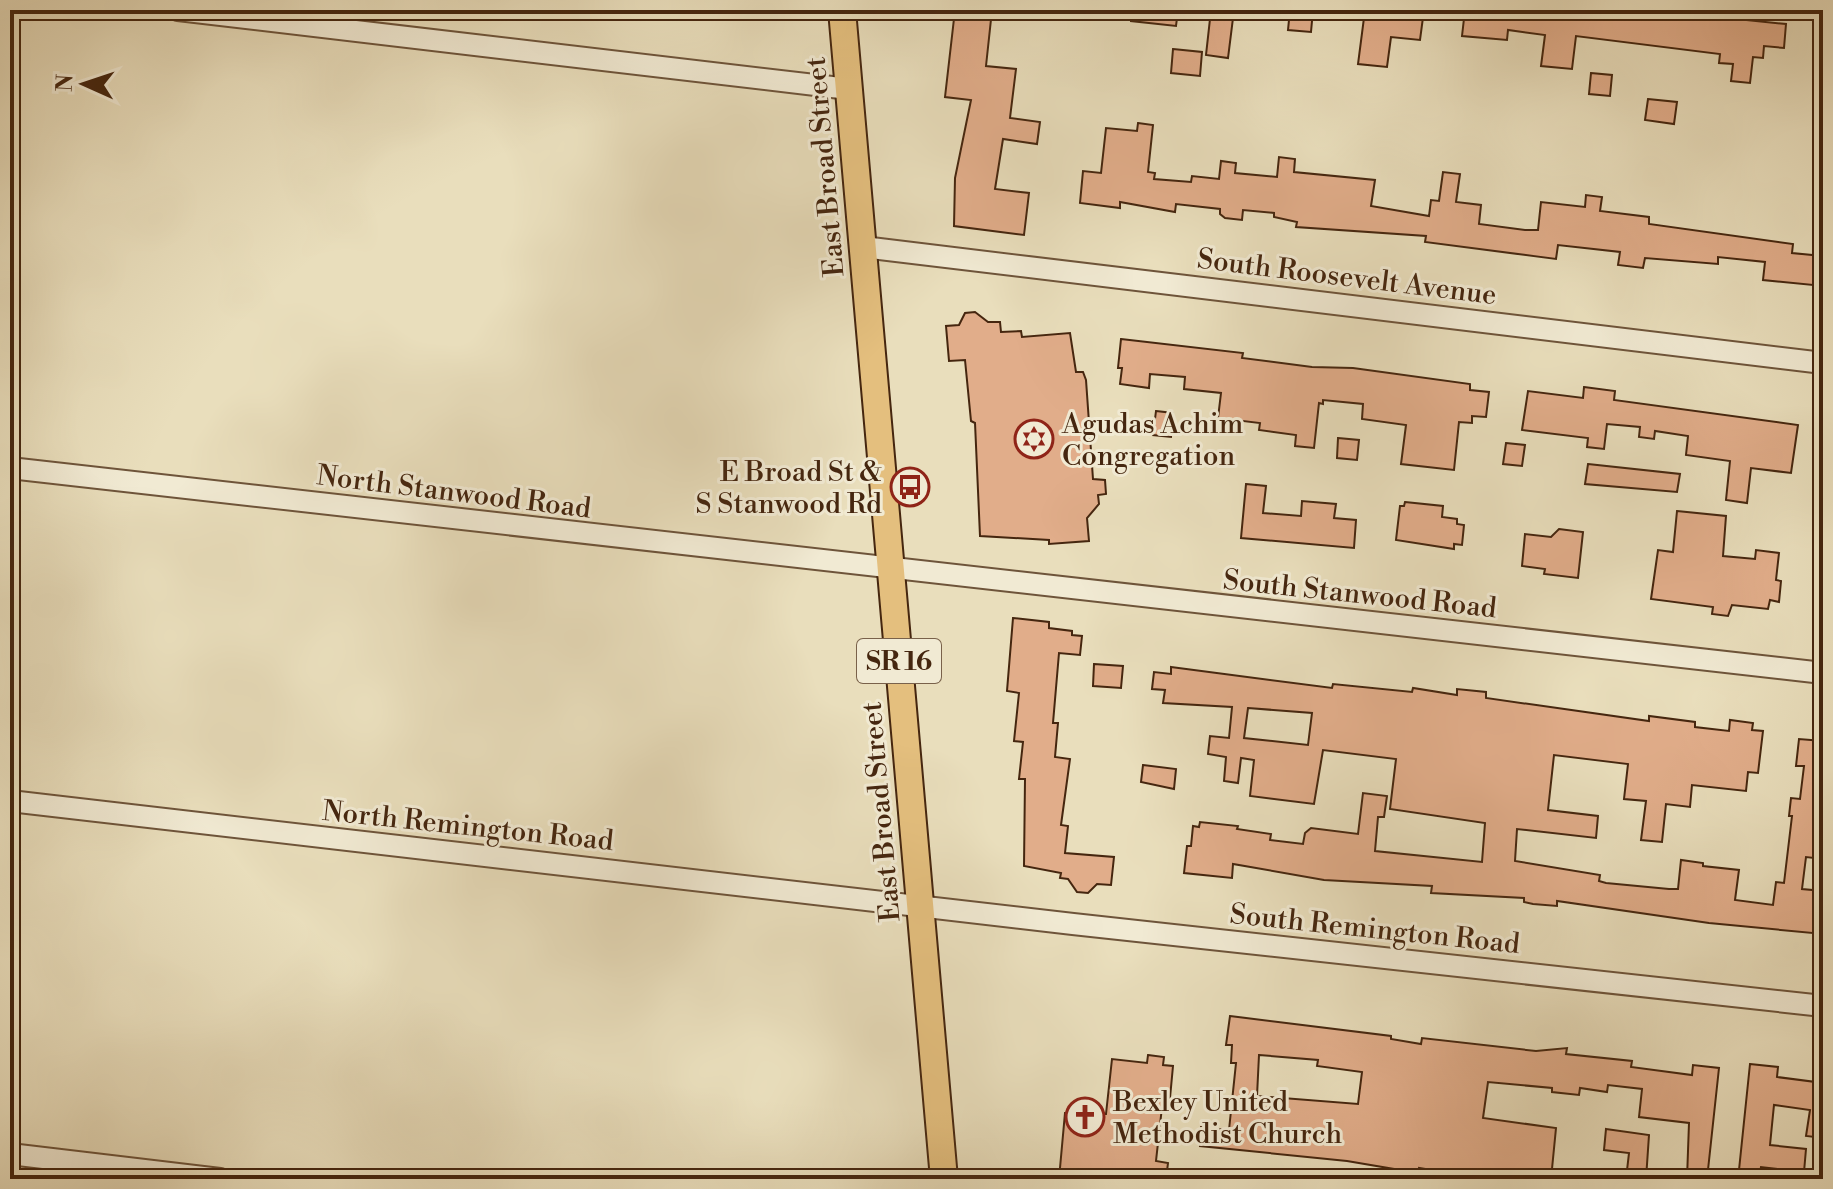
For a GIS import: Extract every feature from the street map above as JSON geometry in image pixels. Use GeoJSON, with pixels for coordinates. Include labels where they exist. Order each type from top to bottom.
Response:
{"type":"FeatureCollection","features":[{"type":"Feature","properties":{"kind":"main road","name":"East Broad Street"},"geometry":{"type":"LineString","coordinates":[[842,10],[944,1179]]}},
{"type":"Feature","properties":{"kind":"street"},"geometry":{"type":"LineString","coordinates":[[178,10],[849,89]]}},
{"type":"Feature","properties":{"kind":"street","name":"South Roosevelt Avenue"},"geometry":{"type":"LineString","coordinates":[[863,247],[1823,363]]}},
{"type":"Feature","properties":{"kind":"street","name":"North Stanwood Road"},"geometry":{"type":"LineString","coordinates":[[10,468],[891,570]]}},
{"type":"Feature","properties":{"kind":"street","name":"South Stanwood Road"},"geometry":{"type":"LineString","coordinates":[[891,570],[1823,673]]}},
{"type":"Feature","properties":{"kind":"street","name":"North Remington Road"},"geometry":{"type":"LineString","coordinates":[[10,801],[920,905]]}},
{"type":"Feature","properties":{"kind":"street","name":"South Remington Road"},"geometry":{"type":"LineString","coordinates":[[920,905],[1823,1006]]}},
{"type":"Feature","properties":{"kind":"street"},"geometry":{"type":"LineString","coordinates":[[10,1154],[220,1179]]}},
{"type":"Feature","properties":{"kind":"building"},"geometry":{"type":"Polygon","coordinates":[[[955,10],[992,10],[986,66],[1016,69],[1010,118],[1040,122],[1037,144],[1003,139],[995,189],[1029,193],[1024,235],[954,226],[955,178],[971,100],[945,97],[955,10]]]}},
{"type":"Feature","properties":{"kind":"building"},"geometry":{"type":"Polygon","coordinates":[[[1132,10],[1178,10],[1176,26],[1131,21],[1132,10]]]}},
{"type":"Feature","properties":{"kind":"building"},"geometry":{"type":"Polygon","coordinates":[[[1211,10],[1234,10],[1228,58],[1206,55],[1211,10]]]}},
{"type":"Feature","properties":{"kind":"building"},"geometry":{"type":"Polygon","coordinates":[[[1290,10],[1313,10],[1311,32],[1288,30],[1290,10]]]}},
{"type":"Feature","properties":{"kind":"building"},"geometry":{"type":"Polygon","coordinates":[[[1365,10],[1424,10],[1420,40],[1391,37],[1387,67],[1358,64],[1365,10]]]}},
{"type":"Feature","properties":{"kind":"building"},"geometry":{"type":"Polygon","coordinates":[[[1465,10],[1650,10],[1786,24],[1784,48],[1764,46],[1763,58],[1753,57],[1750,83],[1731,81],[1733,64],[1719,63],[1720,54],[1576,36],[1572,69],[1541,66],[1545,35],[1508,30],[1507,40],[1462,36],[1465,10]]]}},
{"type":"Feature","properties":{"kind":"building"},"geometry":{"type":"Polygon","coordinates":[[[1173,49],[1202,52],[1200,76],[1171,73],[1173,49]]]}},
{"type":"Feature","properties":{"kind":"building"},"geometry":{"type":"Polygon","coordinates":[[[1591,73],[1612,75],[1610,96],[1589,94],[1591,73]]]}},
{"type":"Feature","properties":{"kind":"building"},"geometry":{"type":"Polygon","coordinates":[[[1648,99],[1677,102],[1674,124],[1645,120],[1648,99]]]}},
{"type":"Feature","properties":{"kind":"building"},"geometry":{"type":"Polygon","coordinates":[[[1138,123],[1153,125],[1148,172],[1155,173],[1154,179],[1191,182],[1192,176],[1219,179],[1221,161],[1236,163],[1235,173],[1277,177],[1279,157],[1295,159],[1294,172],[1375,180],[1371,206],[1429,216],[1431,200],[1439,201],[1443,172],[1460,174],[1456,202],[1481,205],[1479,224],[1538,230],[1541,202],[1585,207],[1586,195],[1602,197],[1600,211],[1649,217],[1649,224],[1793,244],[1792,253],[1822,256],[1823,286],[1763,280],[1765,262],[1718,257],[1718,264],[1645,258],[1643,268],[1618,265],[1620,252],[1558,245],[1556,259],[1425,242],[1426,236],[1296,227],[1297,222],[1274,217],[1274,213],[1243,210],[1242,220],[1225,218],[1220,214],[1220,209],[1176,204],[1175,212],[1120,202],[1120,208],[1080,203],[1083,171],[1101,173],[1106,128],[1137,131],[1138,123]]]}},
{"type":"Feature","properties":{"kind":"building","name":"Agudas Achim Congregation"},"geometry":{"type":"Polygon","coordinates":[[[975,312],[988,322],[1000,322],[1001,332],[1021,331],[1022,337],[1070,333],[1076,372],[1083,372],[1086,380],[1093,479],[1105,480],[1106,494],[1098,495],[1099,504],[1087,518],[1089,541],[1049,544],[1049,540],[980,536],[975,423],[971,421],[965,360],[949,361],[946,326],[959,325],[965,313],[975,312]]]}},
{"type":"Feature","properties":{"kind":"building"},"geometry":{"type":"Polygon","coordinates":[[[1121,339],[1243,353],[1242,358],[1312,367],[1353,368],[1470,384],[1470,390],[1489,392],[1486,417],[1472,416],[1472,423],[1459,422],[1454,470],[1401,464],[1406,425],[1362,419],[1363,404],[1323,400],[1323,404],[1319,403],[1314,448],[1295,446],[1296,435],[1259,430],[1260,423],[1218,418],[1221,393],[1184,389],[1185,377],[1150,374],[1149,388],[1120,384],[1121,339]]]}},
{"type":"Feature","properties":{"kind":"building"},"geometry":{"type":"Polygon","coordinates":[[[1584,387],[1615,391],[1614,400],[1798,425],[1791,473],[1751,468],[1747,503],[1726,500],[1730,461],[1686,455],[1688,436],[1655,431],[1654,439],[1639,437],[1640,427],[1607,424],[1604,449],[1587,447],[1588,438],[1522,430],[1528,391],[1583,398],[1584,387]]]}},
{"type":"Feature","properties":{"kind":"building"},"geometry":{"type":"Polygon","coordinates":[[[1156,411],[1173,413],[1171,437],[1153,435],[1156,411]]]}},
{"type":"Feature","properties":{"kind":"building"},"geometry":{"type":"Polygon","coordinates":[[[1338,438],[1359,440],[1357,460],[1337,458],[1338,438]]]}},
{"type":"Feature","properties":{"kind":"building"},"geometry":{"type":"Polygon","coordinates":[[[1506,443],[1525,445],[1522,466],[1503,464],[1506,443]]]}},
{"type":"Feature","properties":{"kind":"building"},"geometry":{"type":"Polygon","coordinates":[[[1588,464],[1680,474],[1677,492],[1585,484],[1588,464]]]}},
{"type":"Feature","properties":{"kind":"building"},"geometry":{"type":"Polygon","coordinates":[[[1246,484],[1266,486],[1263,513],[1301,516],[1302,501],[1336,504],[1334,518],[1356,520],[1354,548],[1241,538],[1246,484]]]}},
{"type":"Feature","properties":{"kind":"building"},"geometry":{"type":"Polygon","coordinates":[[[1405,502],[1443,506],[1442,517],[1457,519],[1457,524],[1464,525],[1462,545],[1454,544],[1454,549],[1396,540],[1400,506],[1404,506],[1405,502]]]}},
{"type":"Feature","properties":{"kind":"building"},"geometry":{"type":"Polygon","coordinates":[[[1677,511],[1726,516],[1723,556],[1755,559],[1756,550],[1779,553],[1776,580],[1781,581],[1779,602],[1770,600],[1768,609],[1732,605],[1728,616],[1712,614],[1713,607],[1651,599],[1658,550],[1673,552],[1677,511]]]}},
{"type":"Feature","properties":{"kind":"building"},"geometry":{"type":"Polygon","coordinates":[[[1559,529],[1583,532],[1578,578],[1544,574],[1545,569],[1522,566],[1525,534],[1551,537],[1559,529]]]}},
{"type":"Feature","properties":{"kind":"building"},"geometry":{"type":"Polygon","coordinates":[[[1013,618],[1049,622],[1049,628],[1072,631],[1072,635],[1082,636],[1080,655],[1059,653],[1053,723],[1058,723],[1055,757],[1070,759],[1061,825],[1068,826],[1065,853],[1114,857],[1111,885],[1097,884],[1088,893],[1077,892],[1068,879],[1060,878],[1061,873],[1024,866],[1025,779],[1019,779],[1023,742],[1014,741],[1019,693],[1007,691],[1013,618]]]}},
{"type":"Feature","properties":{"kind":"building"},"geometry":{"type":"Polygon","coordinates":[[[1094,664],[1123,666],[1121,688],[1093,686],[1094,664]]]}},
{"type":"Feature","properties":{"kind":"building"},"geometry":{"type":"Polygon","coordinates":[[[1171,667],[1332,688],[1333,684],[1412,692],[1413,688],[1457,695],[1457,689],[1486,692],[1486,698],[1649,721],[1649,716],[1695,722],[1695,727],[1729,731],[1730,720],[1753,723],[1752,730],[1763,731],[1758,773],[1748,772],[1746,791],[1692,785],[1690,807],[1666,804],[1662,842],[1641,840],[1646,801],[1624,799],[1628,764],[1554,755],[1548,810],[1598,816],[1596,838],[1517,829],[1515,861],[1600,875],[1599,881],[1606,883],[1669,889],[1678,889],[1681,860],[1703,863],[1703,866],[1739,870],[1735,900],[1773,905],[1776,882],[1784,883],[1792,816],[1789,816],[1791,798],[1800,799],[1804,766],[1796,766],[1799,739],[1823,741],[1823,821],[1819,821],[1814,858],[1806,857],[1802,889],[1823,891],[1823,934],[1709,923],[1557,901],[1557,906],[1524,902],[1524,898],[1431,893],[1432,886],[1324,880],[1233,864],[1232,878],[1184,873],[1193,826],[1199,827],[1200,822],[1238,826],[1237,829],[1271,834],[1270,840],[1303,844],[1305,833],[1311,828],[1358,834],[1363,793],[1387,796],[1384,817],[1378,817],[1375,851],[1482,862],[1485,823],[1390,809],[1396,759],[1323,750],[1314,804],[1250,796],[1254,760],[1241,758],[1238,783],[1224,781],[1226,757],[1208,754],[1210,736],[1229,738],[1232,707],[1163,703],[1165,690],[1152,689],[1154,672],[1171,674],[1171,667]],[[1248,708],[1244,738],[1308,745],[1312,713],[1248,708]]]}},
{"type":"Feature","properties":{"kind":"building"},"geometry":{"type":"Polygon","coordinates":[[[1143,765],[1176,769],[1174,789],[1141,782],[1143,765]]]}},
{"type":"Feature","properties":{"kind":"building"},"geometry":{"type":"Polygon","coordinates":[[[1230,1016],[1391,1036],[1391,1039],[1421,1044],[1422,1038],[1536,1051],[1567,1048],[1566,1054],[1632,1061],[1631,1067],[1692,1075],[1693,1065],[1719,1068],[1707,1179],[1687,1179],[1689,1123],[1639,1117],[1642,1089],[1608,1085],[1607,1092],[1580,1088],[1579,1095],[1552,1092],[1552,1088],[1488,1082],[1483,1118],[1556,1128],[1551,1179],[1484,1179],[1419,1168],[1418,1173],[1347,1161],[1200,1146],[1201,1127],[1229,1130],[1236,1063],[1231,1063],[1232,1045],[1226,1045],[1230,1016]],[[1259,1055],[1257,1096],[1358,1104],[1362,1072],[1317,1066],[1318,1060],[1259,1055]]]}},
{"type":"Feature","properties":{"kind":"building","name":"Bexley United Methodist Church"},"geometry":{"type":"Polygon","coordinates":[[[1148,1055],[1164,1057],[1163,1065],[1173,1066],[1170,1098],[1163,1098],[1156,1161],[1168,1163],[1166,1179],[1059,1179],[1065,1113],[1106,1114],[1112,1059],[1147,1063],[1148,1055]]]}},
{"type":"Feature","properties":{"kind":"building"},"geometry":{"type":"Polygon","coordinates":[[[1750,1064],[1778,1067],[1777,1077],[1823,1083],[1823,1138],[1806,1136],[1810,1110],[1774,1105],[1770,1145],[1806,1149],[1804,1172],[1761,1167],[1760,1172],[1739,1170],[1750,1064]]]}},
{"type":"Feature","properties":{"kind":"building"},"geometry":{"type":"Polygon","coordinates":[[[1606,1129],[1649,1135],[1646,1179],[1626,1179],[1629,1153],[1604,1150],[1606,1129]]]}},
{"type":"Feature","properties":{"kind":"place","name":"Agudas Achim Congregation"},"geometry":{"type":"Point","coordinates":[1034,439]}},
{"type":"Feature","properties":{"kind":"place","name":"E Broad St & S Stanwood Rd"},"geometry":{"type":"Point","coordinates":[910,487]}},
{"type":"Feature","properties":{"kind":"place","name":"Bexley United Methodist Church"},"geometry":{"type":"Point","coordinates":[1085,1117]}}]}
